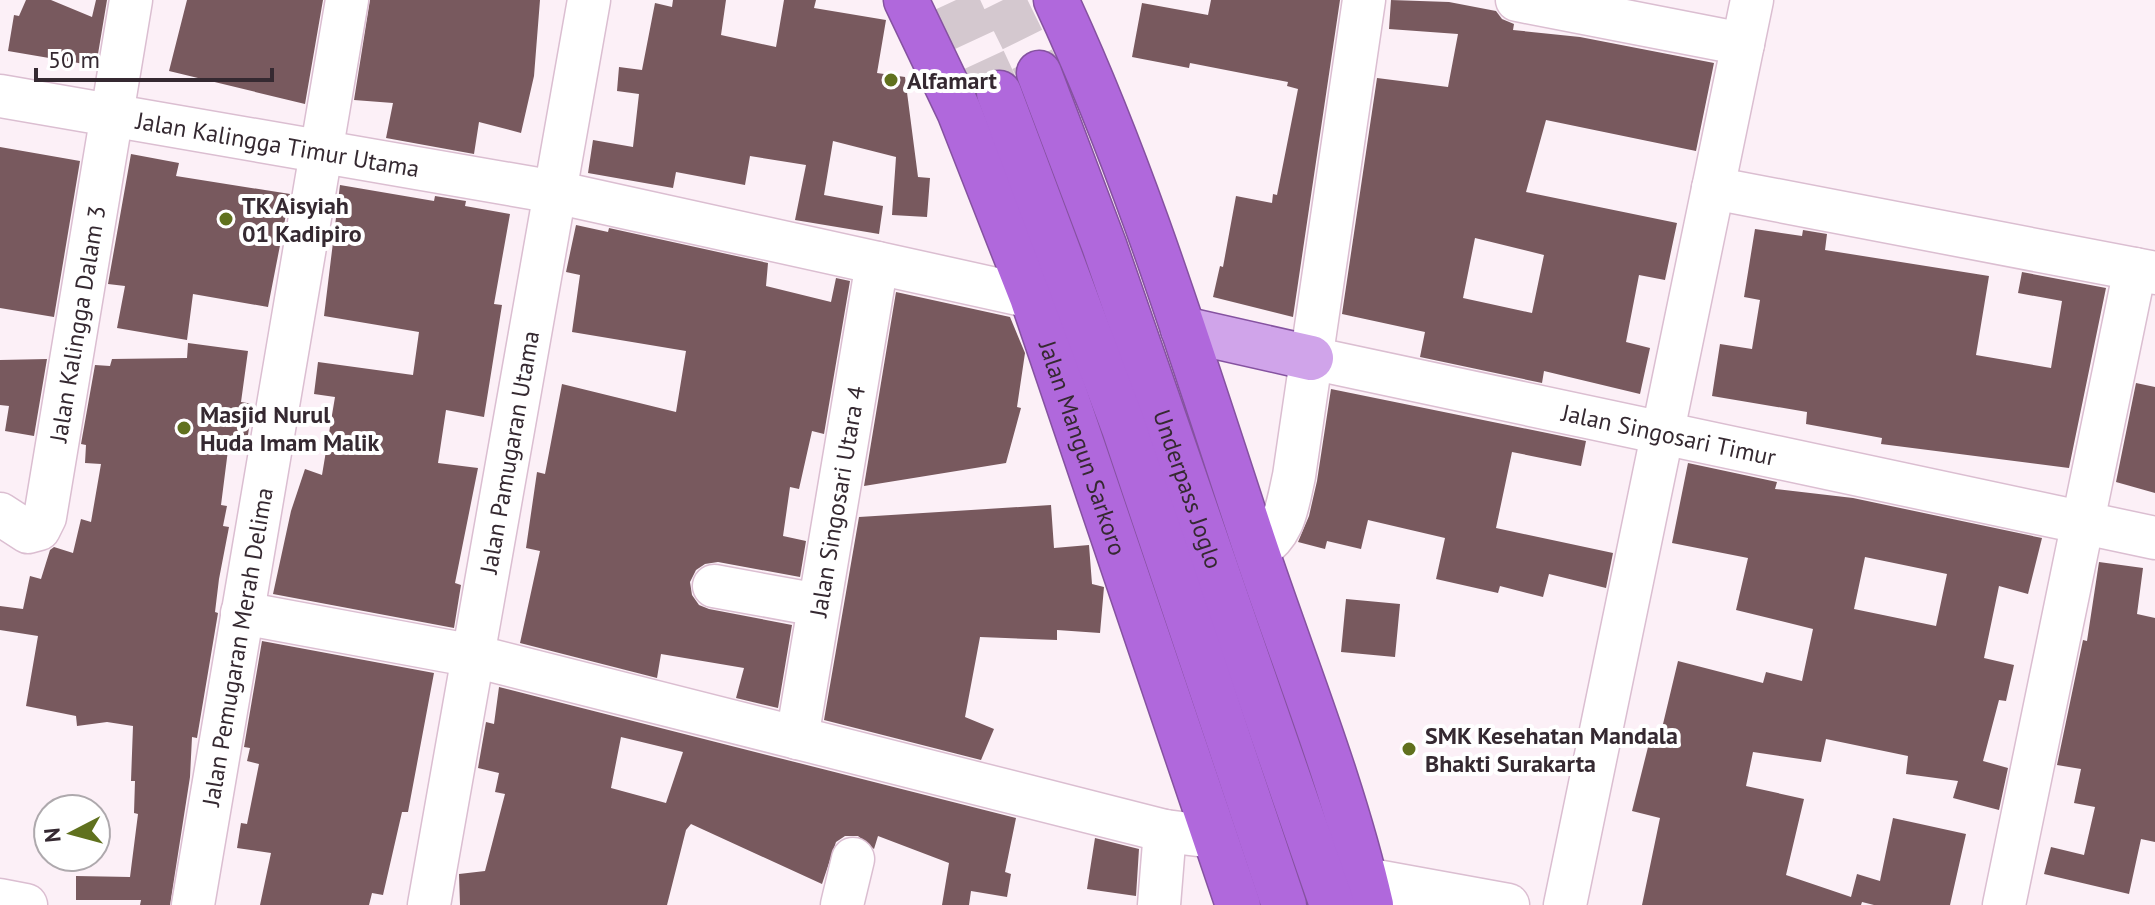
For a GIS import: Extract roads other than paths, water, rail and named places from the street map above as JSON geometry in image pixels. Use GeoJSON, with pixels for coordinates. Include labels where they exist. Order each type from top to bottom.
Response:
{"type":"FeatureCollection","features":[{"type":"Feature","properties":{"kind":"highway","name":"Jalan Mangun Sarkoro"},"geometry":{"type":"LineString","coordinates":[[906,0],[959,111],[1032,297],[1238,905]]}},
{"type":"Feature","properties":{"kind":"highway"},"geometry":{"type":"LineString","coordinates":[[1056,0],[1094,82],[1183,329],[1256,551],[1356,896]]}},
{"type":"Feature","properties":{"kind":"highway","name":"Underpass Joglo"},"geometry":{"type":"LineString","coordinates":[[1039,73],[1356,896]]}},
{"type":"Feature","properties":{"kind":"highway","name":"Underpass Joglo"},"geometry":{"type":"LineString","coordinates":[[999,93],[1124,428],[1284,905]]}},
{"type":"Feature","properties":{"kind":"main road","name":"Jalan Singosari Timur"},"geometry":{"type":"LineString","coordinates":[[1183,329],[1311,358]]}},
{"type":"Feature","properties":{"kind":"street","name":"Jalan Kalingga Dalam 3"},"geometry":{"type":"LineString","coordinates":[[0,514],[28,532],[39,529],[45,517],[131,0]]}},
{"type":"Feature","properties":{"kind":"street","name":"Jalan Pemugaran Merah Delima"},"geometry":{"type":"LineString","coordinates":[[193,905],[347,0]]}},
{"type":"Feature","properties":{"kind":"street","name":"Jalan Pamugaran Utama"},"geometry":{"type":"LineString","coordinates":[[429,905],[589,0]]}},
{"type":"Feature","properties":{"kind":"street"},"geometry":{"type":"LineString","coordinates":[[1256,551],[1271,542],[1285,521],[1364,0]]}},
{"type":"Feature","properties":{"kind":"street"},"geometry":{"type":"LineString","coordinates":[[1517,0],[1743,44]]}},
{"type":"Feature","properties":{"kind":"street"},"geometry":{"type":"LineString","coordinates":[[1565,905],[1752,0]]}},
{"type":"Feature","properties":{"kind":"street","name":"Jalan Kalingga Timur Utama"},"geometry":{"type":"LineString","coordinates":[[0,96],[555,192],[1032,297]]}},
{"type":"Feature","properties":{"kind":"street"},"geometry":{"type":"LineString","coordinates":[[1713,188],[2145,271],[2082,522],[2004,905]]}},
{"type":"Feature","properties":{"kind":"street","name":"Jalan Singosari Utara 4"},"geometry":{"type":"LineString","coordinates":[[797,738],[877,263]]}},
{"type":"Feature","properties":{"kind":"street","name":"Jalan Singosari Timur"},"geometry":{"type":"LineString","coordinates":[[1311,358],[2155,538]]}},
{"type":"Feature","properties":{"kind":"street"},"geometry":{"type":"LineString","coordinates":[[714,586],[818,605]]}},
{"type":"Feature","properties":{"kind":"street"},"geometry":{"type":"LineString","coordinates":[[242,613],[474,656],[1165,831],[1214,837]]}},
{"type":"Feature","properties":{"kind":"street"},"geometry":{"type":"LineString","coordinates":[[1159,905],[1165,831]]}},
{"type":"Feature","properties":{"kind":"street"},"geometry":{"type":"LineString","coordinates":[[842,905],[853,859]]}},
{"type":"Feature","properties":{"kind":"street"},"geometry":{"type":"LineString","coordinates":[[1356,896],[1508,905]]}},
{"type":"Feature","properties":{"kind":"street"},"geometry":{"type":"LineString","coordinates":[[0,900],[26,905]]}},
{"type":"Feature","properties":{"kind":"tunnel"},"geometry":{"type":"LineString","coordinates":[[956,0],[999,93]]}},
{"type":"Feature","properties":{"kind":"tunnel"},"geometry":{"type":"LineString","coordinates":[[1003,0],[1039,73]]}},
{"type":"Feature","properties":{"kind":"place","name":"Alfamart"},"geometry":{"type":"Point","coordinates":[891,80]}},
{"type":"Feature","properties":{"kind":"place","name":"TK Aisyiah 01 Kadipiro"},"geometry":{"type":"Point","coordinates":[226,219]}},
{"type":"Feature","properties":{"kind":"place","name":"Masjid Nurul Huda Imam Malik"},"geometry":{"type":"Point","coordinates":[184,428]}},
{"type":"Feature","properties":{"kind":"place","name":"SMK Kesehatan Mandala Bhakti Surakarta"},"geometry":{"type":"Point","coordinates":[1409,749]}}]}
